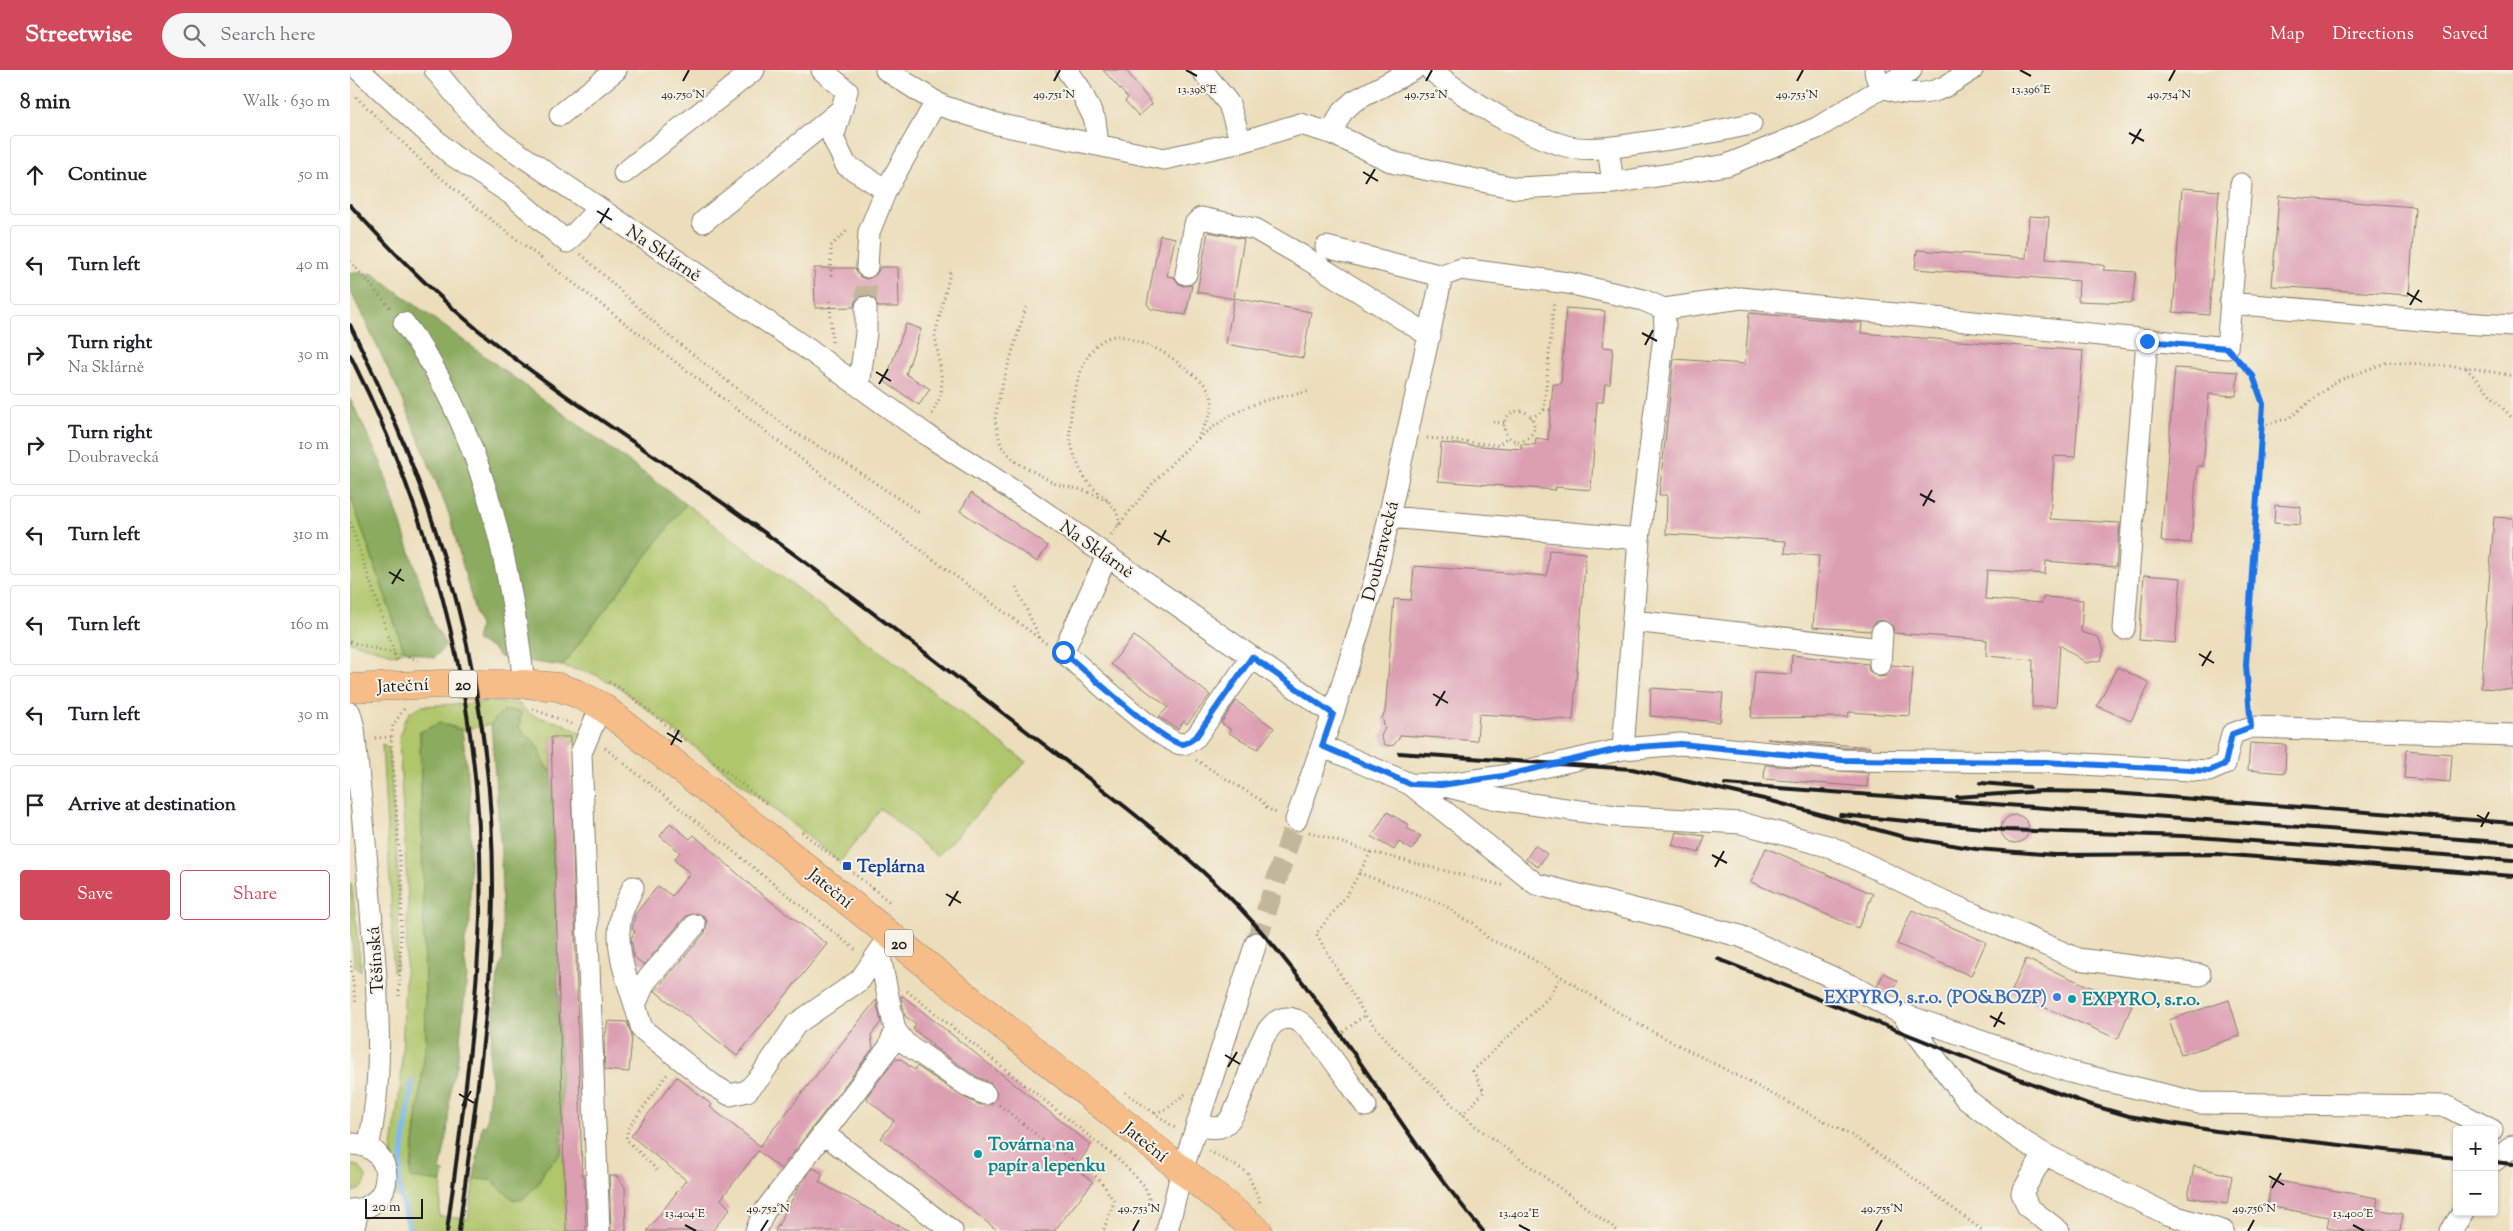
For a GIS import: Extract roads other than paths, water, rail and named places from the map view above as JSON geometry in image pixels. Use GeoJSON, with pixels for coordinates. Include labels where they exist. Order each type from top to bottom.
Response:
{"type":"FeatureCollection","features":[{"type":"Feature","properties":{"kind":"main road","name":"Jateční"},"geometry":{"type":"LineString","coordinates":[[350,688],[402,686],[526,696],[558,687],[578,694],[601,706],[881,955],[1125,1125],[1182,1171],[1261,1220]]}},
{"type":"Feature","properties":{"kind":"street"},"geometry":{"type":"LineString","coordinates":[[359,70],[452,154],[511,194],[567,242],[598,209]]}},
{"type":"Feature","properties":{"kind":"street","name":"Na Sklárně"},"geometry":{"type":"LineString","coordinates":[[434,70],[478,122],[503,143],[859,386],[924,433],[1103,553],[1333,714]]}},
{"type":"Feature","properties":{"kind":"street"},"geometry":{"type":"LineString","coordinates":[[560,115],[616,70]]}},
{"type":"Feature","properties":{"kind":"street"},"geometry":{"type":"LineString","coordinates":[[624,173],[754,70]]}},
{"type":"Feature","properties":{"kind":"street"},"geometry":{"type":"LineString","coordinates":[[822,70],[847,91],[833,138],[846,165],[886,190]]}},
{"type":"Feature","properties":{"kind":"street"},"geometry":{"type":"LineString","coordinates":[[886,70],[936,102],[997,124],[1164,159],[1242,142],[1300,124],[1330,133],[1395,163],[1516,188],[1613,183],[1727,165],[1817,128],[1880,79],[1911,70]]}},
{"type":"Feature","properties":{"kind":"street"},"geometry":{"type":"LineString","coordinates":[[1067,70],[1079,87],[1095,120],[1098,145]]}},
{"type":"Feature","properties":{"kind":"street"},"geometry":{"type":"LineString","coordinates":[[1202,70],[1229,104],[1242,142]]}},
{"type":"Feature","properties":{"kind":"street"},"geometry":{"type":"LineString","coordinates":[[1330,133],[1342,112],[1354,101],[1413,70]]}},
{"type":"Feature","properties":{"kind":"street"},"geometry":{"type":"LineString","coordinates":[[1431,70],[1452,87],[1521,128],[1567,146],[1608,148],[1708,134],[1751,124]]}},
{"type":"Feature","properties":{"kind":"street"},"geometry":{"type":"LineString","coordinates":[[1880,79],[1908,94],[1935,91],[1972,70]]}},
{"type":"Feature","properties":{"kind":"street"},"geometry":{"type":"LineString","coordinates":[[867,267],[869,232],[886,190],[936,102]]}},
{"type":"Feature","properties":{"kind":"street"},"geometry":{"type":"LineString","coordinates":[[703,222],[841,110]]}},
{"type":"Feature","properties":{"kind":"street"},"geometry":{"type":"LineString","coordinates":[[1608,148],[1613,183]]}},
{"type":"Feature","properties":{"kind":"street"},"geometry":{"type":"LineString","coordinates":[[1326,247],[1442,276],[1462,270],[1556,281],[1643,300],[1664,309],[1741,298],[2227,348],[2241,184]]}},
{"type":"Feature","properties":{"kind":"street"},"geometry":{"type":"LineString","coordinates":[[1186,274],[1195,224],[1201,218],[1256,229],[1430,336]]}},
{"type":"Feature","properties":{"kind":"street","name":"Doubravecká"},"geometry":{"type":"LineString","coordinates":[[1295,823],[1333,714],[1376,576],[1442,276]]}},
{"type":"Feature","properties":{"kind":"street"},"geometry":{"type":"LineString","coordinates":[[2230,303],[2513,326]]}},
{"type":"Feature","properties":{"kind":"street"},"geometry":{"type":"LineString","coordinates":[[859,386],[866,333],[866,307]]}},
{"type":"Feature","properties":{"kind":"street"},"geometry":{"type":"LineString","coordinates":[[1623,748],[1640,539],[1665,328],[1664,309]]}},
{"type":"Feature","properties":{"kind":"street"},"geometry":{"type":"LineString","coordinates":[[404,323],[420,344],[442,384],[467,439],[490,500],[517,625],[526,696]]}},
{"type":"Feature","properties":{"kind":"street"},"geometry":{"type":"LineString","coordinates":[[2124,629],[2147,341]]}},
{"type":"Feature","properties":{"kind":"street"},"geometry":{"type":"LineString","coordinates":[[1389,517],[1640,539]]}},
{"type":"Feature","properties":{"kind":"street"},"geometry":{"type":"LineString","coordinates":[[1103,553],[1063,652],[1158,733],[1180,744],[1187,743],[1196,737],[1252,657]]}},
{"type":"Feature","properties":{"kind":"street"},"geometry":{"type":"LineString","coordinates":[[1633,621],[1881,649]]}},
{"type":"Feature","properties":{"kind":"street"},"geometry":{"type":"LineString","coordinates":[[599,1231],[581,753],[601,706]]}},
{"type":"Feature","properties":{"kind":"street","name":"Těšínská"},"geometry":{"type":"LineString","coordinates":[[350,713],[354,728],[359,850],[378,1042],[374,1123],[359,1146]]}},
{"type":"Feature","properties":{"kind":"street"},"geometry":{"type":"LineString","coordinates":[[1410,784],[1441,785],[1503,776],[1623,748],[1681,744],[1842,760],[2045,762],[2209,771],[2225,764],[2232,734],[2251,727],[2513,735]]}},
{"type":"Feature","properties":{"kind":"street"},"geometry":{"type":"LineString","coordinates":[[1322,746],[1410,784],[1536,884],[1740,936],[1852,986],[1902,1014],[2070,1072],[2200,1103],[2446,1106],[2484,1126]]}},
{"type":"Feature","properties":{"kind":"street"},"geometry":{"type":"LineString","coordinates":[[1441,785],[1497,799],[1615,816],[1741,823],[1831,848],[1932,896],[2078,959],[2200,975]]}},
{"type":"Feature","properties":{"kind":"street"},"geometry":{"type":"LineString","coordinates":[[633,888],[621,916],[619,937],[623,970],[642,1029],[713,1085],[730,1095],[747,1091],[760,1077],[796,1024],[860,980],[881,955]]}},
{"type":"Feature","properties":{"kind":"street"},"geometry":{"type":"LineString","coordinates":[[634,1005],[645,982],[695,926]]}},
{"type":"Feature","properties":{"kind":"street"},"geometry":{"type":"LineString","coordinates":[[1167,1231],[1182,1171],[1256,943]]}},
{"type":"Feature","properties":{"kind":"street"},"geometry":{"type":"LineString","coordinates":[[756,1231],[764,1212],[889,1047],[895,1030],[881,955]]}},
{"type":"Feature","properties":{"kind":"street"},"geometry":{"type":"LineString","coordinates":[[1902,1014],[1966,1100],[2044,1154],[2167,1214],[2222,1231]]}},
{"type":"Feature","properties":{"kind":"street"},"geometry":{"type":"LineString","coordinates":[[1194,1133],[1220,1127],[1228,1121],[1235,1109],[1261,1042],[1272,1025],[1286,1019],[1297,1020],[1309,1030],[1366,1106]]}},
{"type":"Feature","properties":{"kind":"street"},"geometry":{"type":"LineString","coordinates":[[895,1030],[912,1047],[968,1086],[985,1094]]}},
{"type":"Feature","properties":{"kind":"street"},"geometry":{"type":"LineString","coordinates":[[823,1134],[952,1231]]}},
{"type":"Feature","properties":{"kind":"street"},"geometry":{"type":"LineString","coordinates":[[2498,1135],[2513,1146],[2498,1158]]}},
{"type":"Feature","properties":{"kind":"street"},"geometry":{"type":"LineString","coordinates":[[354,1220],[376,1201],[386,1182],[383,1162],[359,1146]]}},
{"type":"Feature","properties":{"kind":"street"},"geometry":{"type":"LineString","coordinates":[[2044,1154],[2022,1193],[2028,1206],[2059,1231]]}},
{"type":"Feature","properties":{"kind":"street"},"geometry":{"type":"LineString","coordinates":[[2451,1231],[2460,1216]]}},
{"type":"Feature","properties":{"kind":"waterway"},"geometry":{"type":"LineString","coordinates":[[410,1231],[398,1185],[412,1082]]}},
{"type":"Feature","properties":{"kind":"tunnel"},"geometry":{"type":"LineString","coordinates":[[866,307],[867,267]]}},
{"type":"Feature","properties":{"kind":"tunnel"},"geometry":{"type":"LineString","coordinates":[[1256,943],[1296,820]]}},
{"type":"Feature","properties":{"kind":"railway"},"geometry":{"type":"LineString","coordinates":[[350,205],[427,285],[507,353],[570,399],[730,508],[836,585],[1107,792],[1202,871],[1243,911],[1281,954],[1447,1186],[1483,1231]]}},
{"type":"Feature","properties":{"kind":"railway"},"geometry":{"type":"LineString","coordinates":[[350,325],[382,393],[411,462],[436,530],[456,599],[472,670],[484,741],[491,815],[492,934],[481,1061],[459,1231]]}},
{"type":"Feature","properties":{"kind":"railway"},"geometry":{"type":"LineString","coordinates":[[350,355],[381,421],[408,489],[431,557],[450,627],[464,698],[474,771],[480,843],[478,956],[467,1074],[447,1231]]}},
{"type":"Feature","properties":{"kind":"railway"},"geometry":{"type":"LineString","coordinates":[[1399,753],[1632,769],[1768,800],[1904,837],[1976,849],[2055,855],[2217,854],[2513,876]]}},
{"type":"Feature","properties":{"kind":"railway"},"geometry":{"type":"LineString","coordinates":[[1981,783],[2029,787]]}},
{"type":"Feature","properties":{"kind":"railway"},"geometry":{"type":"LineString","coordinates":[[1725,784],[2513,843]]}},
{"type":"Feature","properties":{"kind":"railway"},"geometry":{"type":"LineString","coordinates":[[1957,797],[2042,791],[2100,792],[2513,823]]}},
{"type":"Feature","properties":{"kind":"railway"},"geometry":{"type":"LineString","coordinates":[[1840,815],[2006,830],[2183,836],[2513,860]]}},
{"type":"Feature","properties":{"kind":"railway"},"geometry":{"type":"LineString","coordinates":[[1718,959],[2017,1078],[2088,1104],[2129,1116],[2216,1131],[2453,1158]]}},
{"type":"Feature","properties":{"kind":"railway"},"geometry":{"type":"LineString","coordinates":[[2498,1162],[2513,1164]]}},
{"type":"Feature","properties":{"kind":"place","name":"Teplárna"},"geometry":{"type":"Point","coordinates":[847,866]}},
{"type":"Feature","properties":{"kind":"place","name":"EXPYRO, s.r.o. (PO&BOZP)"},"geometry":{"type":"Point","coordinates":[2057,997]}},
{"type":"Feature","properties":{"kind":"place","name":"EXPYRO, s.r.o."},"geometry":{"type":"Point","coordinates":[2072,999]}},
{"type":"Feature","properties":{"kind":"place","name":"Továrna na papír a lepenku"},"geometry":{"type":"Point","coordinates":[978,1154]}}]}
